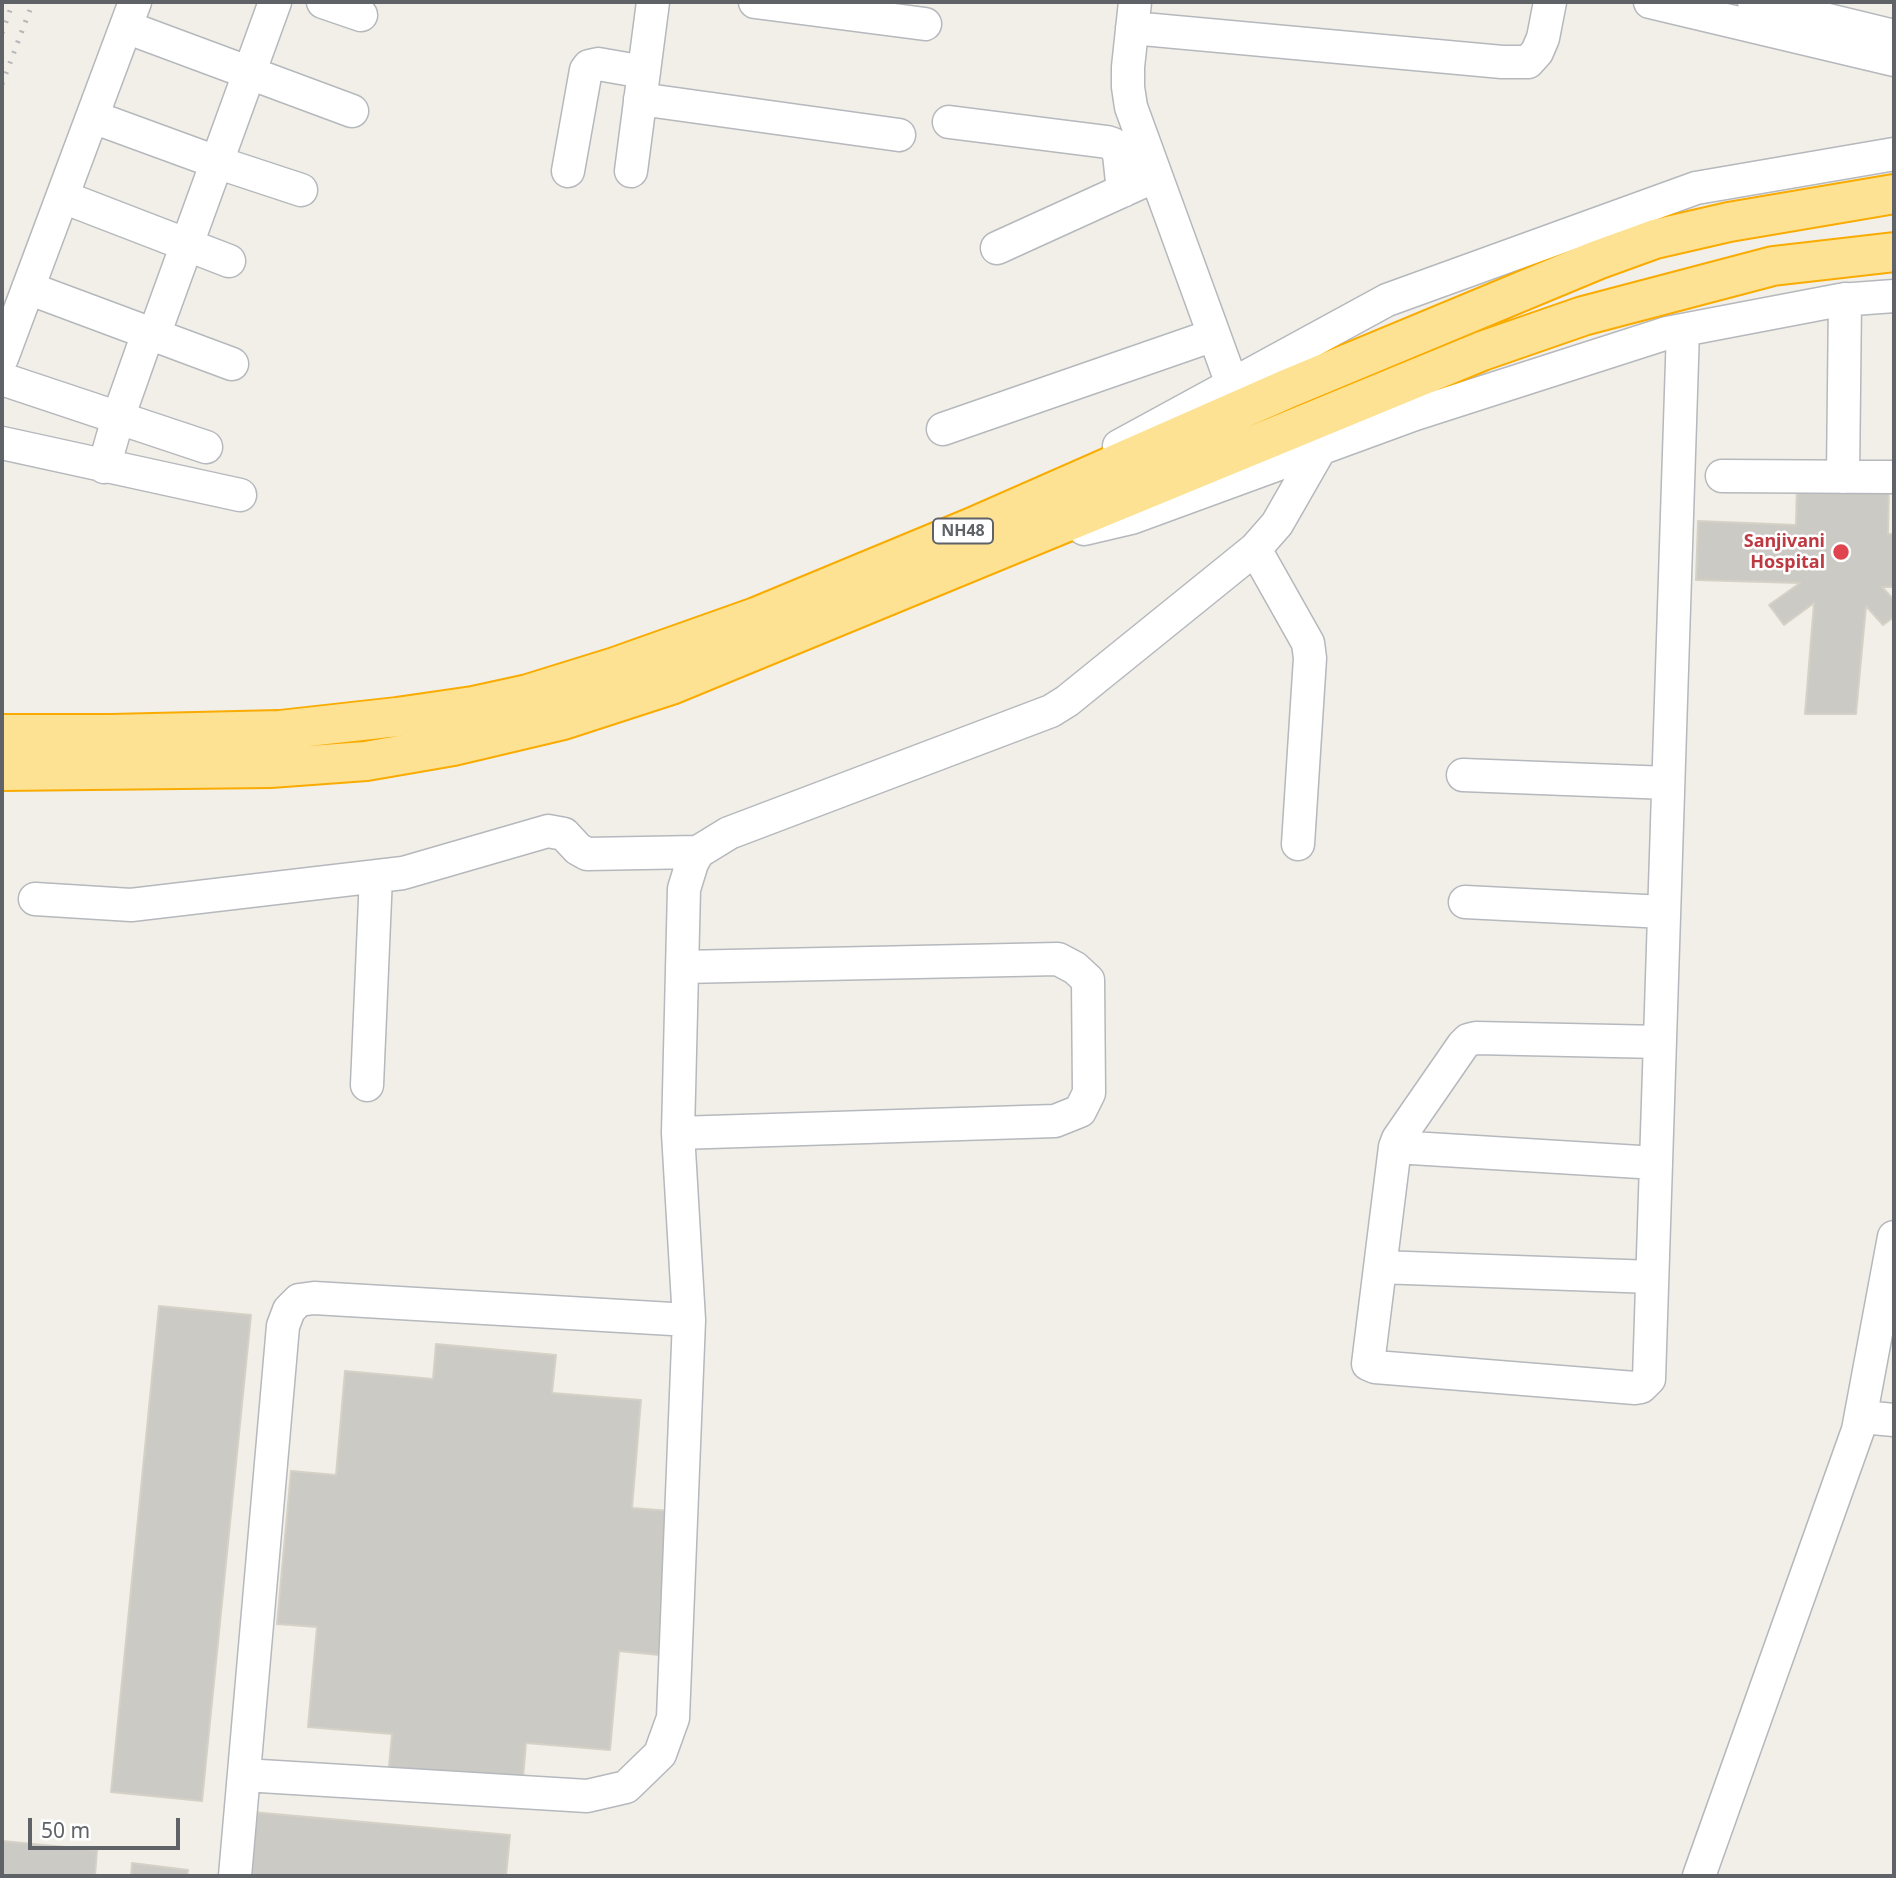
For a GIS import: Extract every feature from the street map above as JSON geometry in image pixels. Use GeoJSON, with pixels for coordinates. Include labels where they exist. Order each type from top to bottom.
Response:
{"type":"FeatureCollection","features":[{"type":"Feature","properties":{"kind":"highway","name":"NH48"},"geometry":{"type":"LineString","coordinates":[[2,771],[270,768],[366,761],[453,746],[563,720],[671,685],[982,539],[1289,388],[1597,260],[1655,239],[1729,222],[1894,194]]}},
{"type":"Feature","properties":{"kind":"highway","name":"NH48"},"geometry":{"type":"LineString","coordinates":[[2,734],[280,730],[410,715],[528,694],[615,667],[982,539],[1482,351],[1583,316],[1773,266],[1894,252]]}},
{"type":"Feature","properties":{"kind":"street"},"geometry":{"type":"LineString","coordinates":[[104,467],[118,418],[186,244],[275,2]]}},
{"type":"Feature","properties":{"kind":"street"},"geometry":{"type":"LineString","coordinates":[[323,2],[361,15]]}},
{"type":"Feature","properties":{"kind":"street"},"geometry":{"type":"LineString","coordinates":[[631,171],[653,2]]}},
{"type":"Feature","properties":{"kind":"street"},"geometry":{"type":"LineString","coordinates":[[755,2],[925,24]]}},
{"type":"Feature","properties":{"kind":"street"},"geometry":{"type":"LineString","coordinates":[[1232,384],[1131,107],[1128,87],[1133,15],[1502,62],[1528,62],[1544,38],[1550,2]]}},
{"type":"Feature","properties":{"kind":"street"},"geometry":{"type":"LineString","coordinates":[[1650,2],[1894,60]]}},
{"type":"Feature","properties":{"kind":"street"},"geometry":{"type":"LineString","coordinates":[[1754,2],[1881,23]]}},
{"type":"Feature","properties":{"kind":"street"},"geometry":{"type":"LineString","coordinates":[[2,358],[131,14],[249,73],[352,111]]}},
{"type":"Feature","properties":{"kind":"street"},"geometry":{"type":"LineString","coordinates":[[568,171],[586,70],[589,66],[598,64],[642,85],[899,135]]}},
{"type":"Feature","properties":{"kind":"street"},"geometry":{"type":"LineString","coordinates":[[93,117],[301,190]]}},
{"type":"Feature","properties":{"kind":"street"},"geometry":{"type":"LineString","coordinates":[[949,122],[1113,144],[1119,155],[1123,191]]}},
{"type":"Feature","properties":{"kind":"street"},"geometry":{"type":"LineString","coordinates":[[982,539],[1232,384],[1387,300],[1696,188],[1894,154]]}},
{"type":"Feature","properties":{"kind":"street"},"geometry":{"type":"LineString","coordinates":[[997,248],[1156,175]]}},
{"type":"Feature","properties":{"kind":"street"},"geometry":{"type":"LineString","coordinates":[[63,197],[229,261]]}},
{"type":"Feature","properties":{"kind":"street"},"geometry":{"type":"LineString","coordinates":[[28,288],[232,364]]}},
{"type":"Feature","properties":{"kind":"street"},"geometry":{"type":"LineString","coordinates":[[982,539],[1131,518],[1415,414],[1683,330],[1845,299],[1894,296]]}},
{"type":"Feature","properties":{"kind":"street"},"geometry":{"type":"LineString","coordinates":[[1843,477],[1845,299]]}},
{"type":"Feature","properties":{"kind":"street"},"geometry":{"type":"LineString","coordinates":[[1660,1042],[1468,1040],[1395,1147],[1367,1360],[1371,1366],[1635,1388],[1642,1387],[1648,1379],[1656,1163],[1660,1042],[1668,783],[1683,330]]}},
{"type":"Feature","properties":{"kind":"street"},"geometry":{"type":"LineString","coordinates":[[943,429],[1214,335]]}},
{"type":"Feature","properties":{"kind":"street"},"geometry":{"type":"LineString","coordinates":[[2,379],[206,447]]}},
{"type":"Feature","properties":{"kind":"street"},"geometry":{"type":"LineString","coordinates":[[2,443],[240,495]]}},
{"type":"Feature","properties":{"kind":"street"},"geometry":{"type":"LineString","coordinates":[[244,1775],[587,1796],[626,1787],[660,1754],[673,1718],[689,1320],[678,1133],[684,889],[692,863],[698,852],[729,833],[1051,711],[1067,701],[1255,549],[1277,524],[1320,449]]}},
{"type":"Feature","properties":{"kind":"street"},"geometry":{"type":"LineString","coordinates":[[1722,476],[1894,477]]}},
{"type":"Feature","properties":{"kind":"street"},"geometry":{"type":"LineString","coordinates":[[1255,549],[1308,643],[1310,659],[1298,844]]}},
{"type":"Feature","properties":{"kind":"street"},"geometry":{"type":"LineString","coordinates":[[1463,775],[1668,783]]}},
{"type":"Feature","properties":{"kind":"street"},"geometry":{"type":"LineString","coordinates":[[35,899],[131,905],[376,876],[411,871],[548,831],[564,834],[578,849],[587,854],[698,852]]}},
{"type":"Feature","properties":{"kind":"street"},"geometry":{"type":"LineString","coordinates":[[367,1085],[376,876]]}},
{"type":"Feature","properties":{"kind":"street"},"geometry":{"type":"LineString","coordinates":[[1465,902],[1664,912]]}},
{"type":"Feature","properties":{"kind":"street"},"geometry":{"type":"LineString","coordinates":[[678,1133],[1055,1121],[1080,1111],[1089,1093],[1088,980],[1075,968],[1058,959],[682,967]]}},
{"type":"Feature","properties":{"kind":"street"},"geometry":{"type":"LineString","coordinates":[[1395,1147],[1656,1163]]}},
{"type":"Feature","properties":{"kind":"street"},"geometry":{"type":"LineString","coordinates":[[1699,1876],[1861,1417],[1894,1237]]}},
{"type":"Feature","properties":{"kind":"street"},"geometry":{"type":"LineString","coordinates":[[1380,1267],[1652,1277]]}},
{"type":"Feature","properties":{"kind":"street"},"geometry":{"type":"LineString","coordinates":[[235,1876],[283,1326],[289,1310],[299,1300],[314,1298],[689,1320]]}},
{"type":"Feature","properties":{"kind":"street"},"geometry":{"type":"LineString","coordinates":[[1861,1417],[1894,1420]]}},
{"type":"Feature","properties":{"kind":"building"},"geometry":{"type":"Polygon","coordinates":[[[1797,483],[1889,486],[1888,534],[1894,534],[1894,587],[1882,587],[1894,600],[1894,617],[1883,625],[1866,606],[1856,714],[1805,714],[1814,603],[1784,625],[1769,605],[1800,583],[1696,580],[1698,521],[1796,525],[1797,483]]]}},
{"type":"Feature","properties":{"kind":"building"},"geometry":{"type":"Polygon","coordinates":[[[159,1306],[251,1315],[202,1801],[111,1792],[159,1306]]]}},
{"type":"Feature","properties":{"kind":"building"},"geometry":{"type":"Polygon","coordinates":[[[436,1344],[556,1355],[552,1393],[641,1400],[632,1508],[671,1511],[659,1655],[619,1651],[610,1750],[526,1743],[522,1789],[388,1777],[392,1734],[308,1727],[317,1627],[277,1624],[291,1471],[336,1475],[345,1371],[433,1379],[436,1344]]]}},
{"type":"Feature","properties":{"kind":"building"},"geometry":{"type":"Polygon","coordinates":[[[252,1812],[510,1835],[506,1876],[246,1876],[252,1812]]]}},
{"type":"Feature","properties":{"kind":"building"},"geometry":{"type":"Polygon","coordinates":[[[2,1841],[97,1850],[95,1876],[2,1876],[2,1841]]]}},
{"type":"Feature","properties":{"kind":"building"},"geometry":{"type":"Polygon","coordinates":[[[132,1863],[188,1870],[187,1876],[131,1876],[132,1863]]]}},
{"type":"Feature","properties":{"kind":"railway"},"geometry":{"type":"LineString","coordinates":[[2,33],[13,2]]}},
{"type":"Feature","properties":{"kind":"railway"},"geometry":{"type":"LineString","coordinates":[[2,84],[33,2]]}},
{"type":"Feature","properties":{"kind":"place","name":"Sanjivani Hospital"},"geometry":{"type":"Point","coordinates":[1841,552]}}]}
